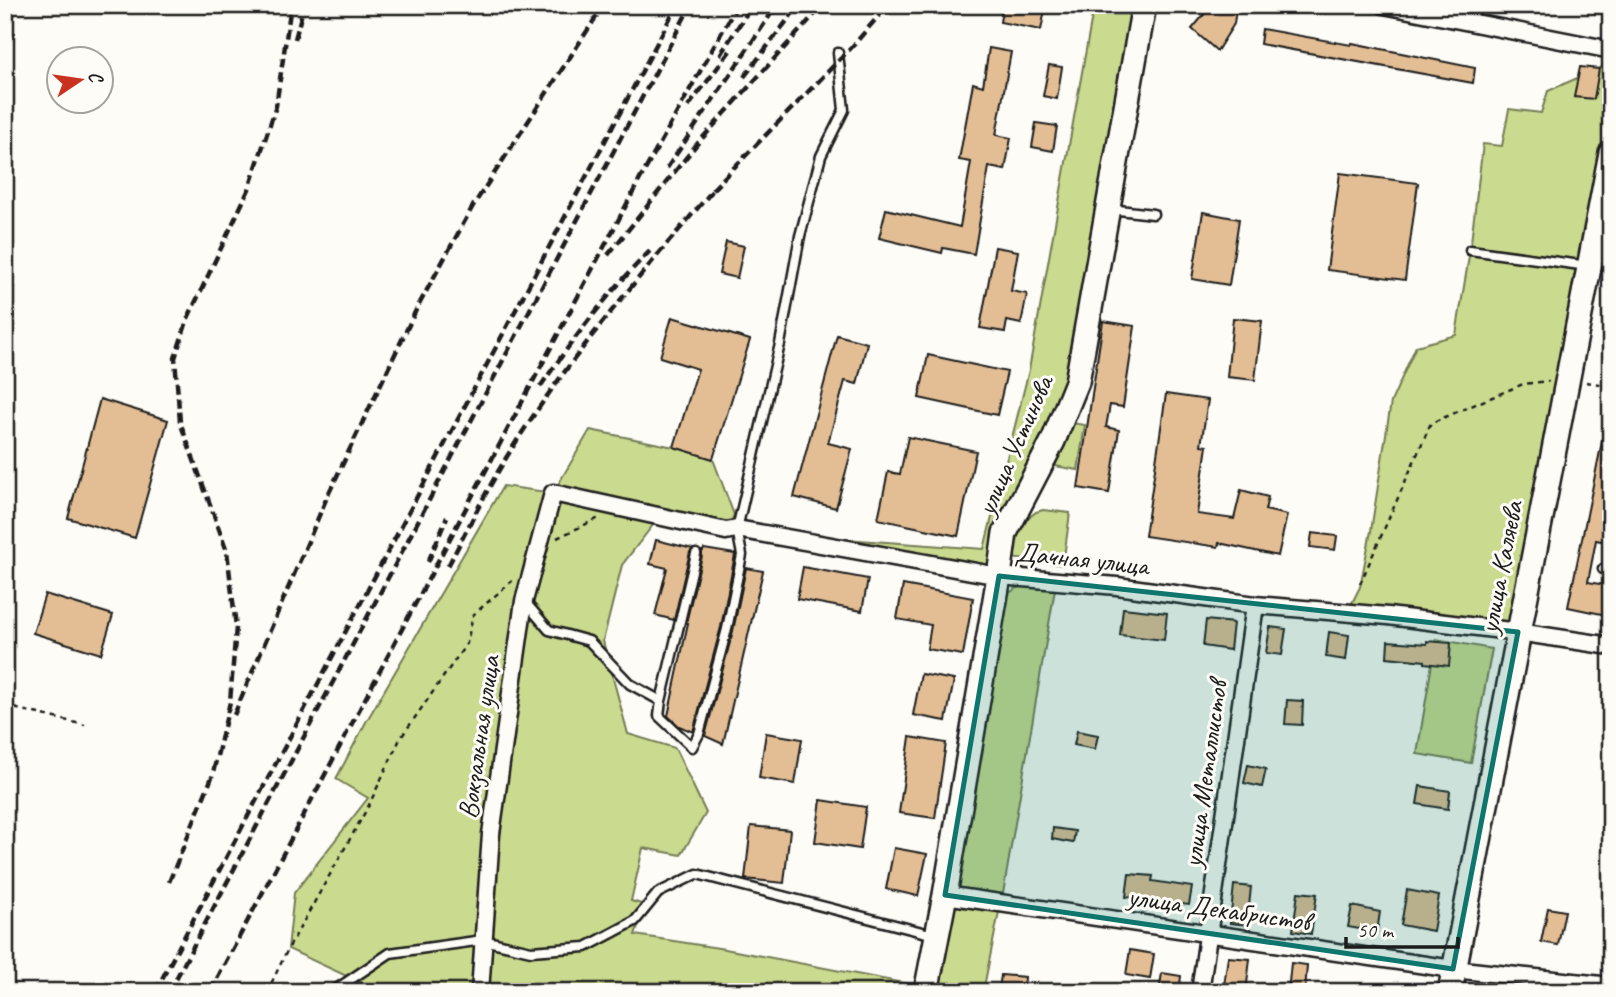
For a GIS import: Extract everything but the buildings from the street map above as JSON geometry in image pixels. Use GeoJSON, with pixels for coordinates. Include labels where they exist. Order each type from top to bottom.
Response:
{"type":"FeatureCollection","features":[{"type":"Feature","properties":{"kind":"street","name":"улица Устинова"},"geometry":{"type":"LineString","coordinates":[[926,992],[945,895],[1004,533],[1053,441],[1077,382],[1144,5]]}},
{"type":"Feature","properties":{"kind":"street"},"geometry":{"type":"LineString","coordinates":[[1384,5],[1611,50]]}},
{"type":"Feature","properties":{"kind":"street","name":"улица Каляева"},"geometry":{"type":"LineString","coordinates":[[1450,992],[1611,153]]}},
{"type":"Feature","properties":{"kind":"street","name":"Дачная улица"},"geometry":{"type":"LineString","coordinates":[[552,493],[726,531],[737,530],[999,576],[1117,586],[1255,605],[1388,616],[1611,646]]}},
{"type":"Feature","properties":{"kind":"street","name":"Вокзальная улица"},"geometry":{"type":"LineString","coordinates":[[480,992],[491,834],[524,601],[552,493]]}},
{"type":"Feature","properties":{"kind":"street","name":"улица Металлистов"},"geometry":{"type":"LineString","coordinates":[[1200,992],[1255,605]]}},
{"type":"Feature","properties":{"kind":"street","name":"улица Декабристов"},"geometry":{"type":"LineString","coordinates":[[945,895],[1454,969],[1611,986]]}},
{"type":"Feature","properties":{"kind":"lane"},"geometry":{"type":"LineString","coordinates":[[696,554],[659,716],[692,747],[699,734],[727,629],[741,555],[737,530],[780,344],[800,236],[821,156],[844,110],[838,53]]}},
{"type":"Feature","properties":{"kind":"lane"},"geometry":{"type":"LineString","coordinates":[[1107,209],[1153,214]]}},
{"type":"Feature","properties":{"kind":"lane"},"geometry":{"type":"LineString","coordinates":[[1470,250],[1588,266]]}},
{"type":"Feature","properties":{"kind":"lane"},"geometry":{"type":"LineString","coordinates":[[524,601],[549,630],[589,641],[630,684],[661,701]]}},
{"type":"Feature","properties":{"kind":"lane"},"geometry":{"type":"LineString","coordinates":[[332,992],[390,953],[483,940],[531,951],[586,947],[635,921],[658,893],[697,874],[937,936]]}},
{"type":"Feature","properties":{"kind":"path"},"geometry":{"type":"LineString","coordinates":[[1360,584],[1431,423],[1523,384],[1567,378],[1611,386]]}},
{"type":"Feature","properties":{"kind":"path"},"geometry":{"type":"LineString","coordinates":[[267,992],[288,949],[368,807],[400,739],[467,643],[473,615],[534,563],[558,537],[624,508]]}},
{"type":"Feature","properties":{"kind":"path"},"geometry":{"type":"LineString","coordinates":[[5,706],[85,725]]}},
{"type":"Feature","properties":{"kind":"highlighted area"},"geometry":{"type":"Polygon","coordinates":[[[999,576],[1518,632],[1453,969],[945,895],[999,576]]]}},
{"type":"Feature","properties":{"kind":"green space"},"geometry":{"type":"Polygon","coordinates":[[[1094,5],[1144,5],[1086,327],[996,572],[803,536],[984,549],[1029,370],[1094,5]]]}},
{"type":"Feature","properties":{"kind":"green space"},"geometry":{"type":"Polygon","coordinates":[[[1611,63],[1611,153],[1518,632],[1347,613],[1360,587],[1391,402],[1416,346],[1456,335],[1483,144],[1502,146],[1509,109],[1541,113],[1548,91],[1611,63]]]}},
{"type":"Feature","properties":{"kind":"green space"},"geometry":{"type":"Polygon","coordinates":[[[1071,423],[1085,425],[1078,470],[1055,466],[1071,423]]]}},
{"type":"Feature","properties":{"kind":"green space"},"geometry":{"type":"Polygon","coordinates":[[[590,430],[674,447],[713,459],[734,515],[726,531],[660,516],[622,565],[603,641],[628,734],[675,748],[706,813],[681,855],[643,848],[631,901],[645,905],[635,935],[914,985],[913,992],[381,992],[288,949],[294,893],[368,798],[336,779],[366,722],[503,486],[553,493],[590,430]]]}},
{"type":"Feature","properties":{"kind":"green space"},"geometry":{"type":"Polygon","coordinates":[[[1043,510],[1070,513],[1063,565],[1011,558],[1015,528],[1036,512],[1043,510]]]}},
{"type":"Feature","properties":{"kind":"green space"},"geometry":{"type":"Polygon","coordinates":[[[1028,585],[1055,589],[1003,894],[957,888],[1004,597],[1015,589],[1028,585]]]}},
{"type":"Feature","properties":{"kind":"green space"},"geometry":{"type":"Polygon","coordinates":[[[1436,639],[1492,649],[1471,763],[1417,754],[1436,639]]]}},
{"type":"Feature","properties":{"kind":"green space"},"geometry":{"type":"Polygon","coordinates":[[[954,899],[1000,907],[983,992],[931,992],[954,899]]]}},
{"type":"Feature","properties":{"kind":"railway"},"geometry":{"type":"LineString","coordinates":[[169,882],[212,777],[230,702],[236,627],[227,551],[180,422],[175,358],[188,318],[249,189],[276,106],[291,5]]}},
{"type":"Feature","properties":{"kind":"railway"},"geometry":{"type":"LineString","coordinates":[[295,39],[304,5]]}},
{"type":"Feature","properties":{"kind":"railway"},"geometry":{"type":"LineString","coordinates":[[234,715],[327,497],[416,310],[473,206],[604,5]]}},
{"type":"Feature","properties":{"kind":"railway"},"geometry":{"type":"LineString","coordinates":[[155,992],[677,5]]}},
{"type":"Feature","properties":{"kind":"railway"},"geometry":{"type":"LineString","coordinates":[[169,992],[691,5]]}},
{"type":"Feature","properties":{"kind":"railway"},"geometry":{"type":"LineString","coordinates":[[210,992],[639,181],[737,5]]}},
{"type":"Feature","properties":{"kind":"railway"},"geometry":{"type":"LineString","coordinates":[[720,55],[752,5]]}},
{"type":"Feature","properties":{"kind":"railway"},"geometry":{"type":"LineString","coordinates":[[667,168],[777,5]]}},
{"type":"Feature","properties":{"kind":"railway"},"geometry":{"type":"LineString","coordinates":[[744,77],[799,5]]}},
{"type":"Feature","properties":{"kind":"railway"},"geometry":{"type":"LineString","coordinates":[[608,255],[697,144],[823,5]]}},
{"type":"Feature","properties":{"kind":"railway"},"geometry":{"type":"LineString","coordinates":[[712,190],[851,48],[888,5]]}},
{"type":"Feature","properties":{"kind":"railway"},"geometry":{"type":"LineString","coordinates":[[688,107],[730,51]]}},
{"type":"Feature","properties":{"kind":"railway"},"geometry":{"type":"LineString","coordinates":[[448,566],[506,458],[554,386],[607,316],[719,183]]}},
{"type":"Feature","properties":{"kind":"railway"},"geometry":{"type":"LineString","coordinates":[[540,387],[593,315],[652,249]]}},
{"type":"Feature","properties":{"kind":"railway"},"geometry":{"type":"LineString","coordinates":[[428,562],[447,517]]}}]}
